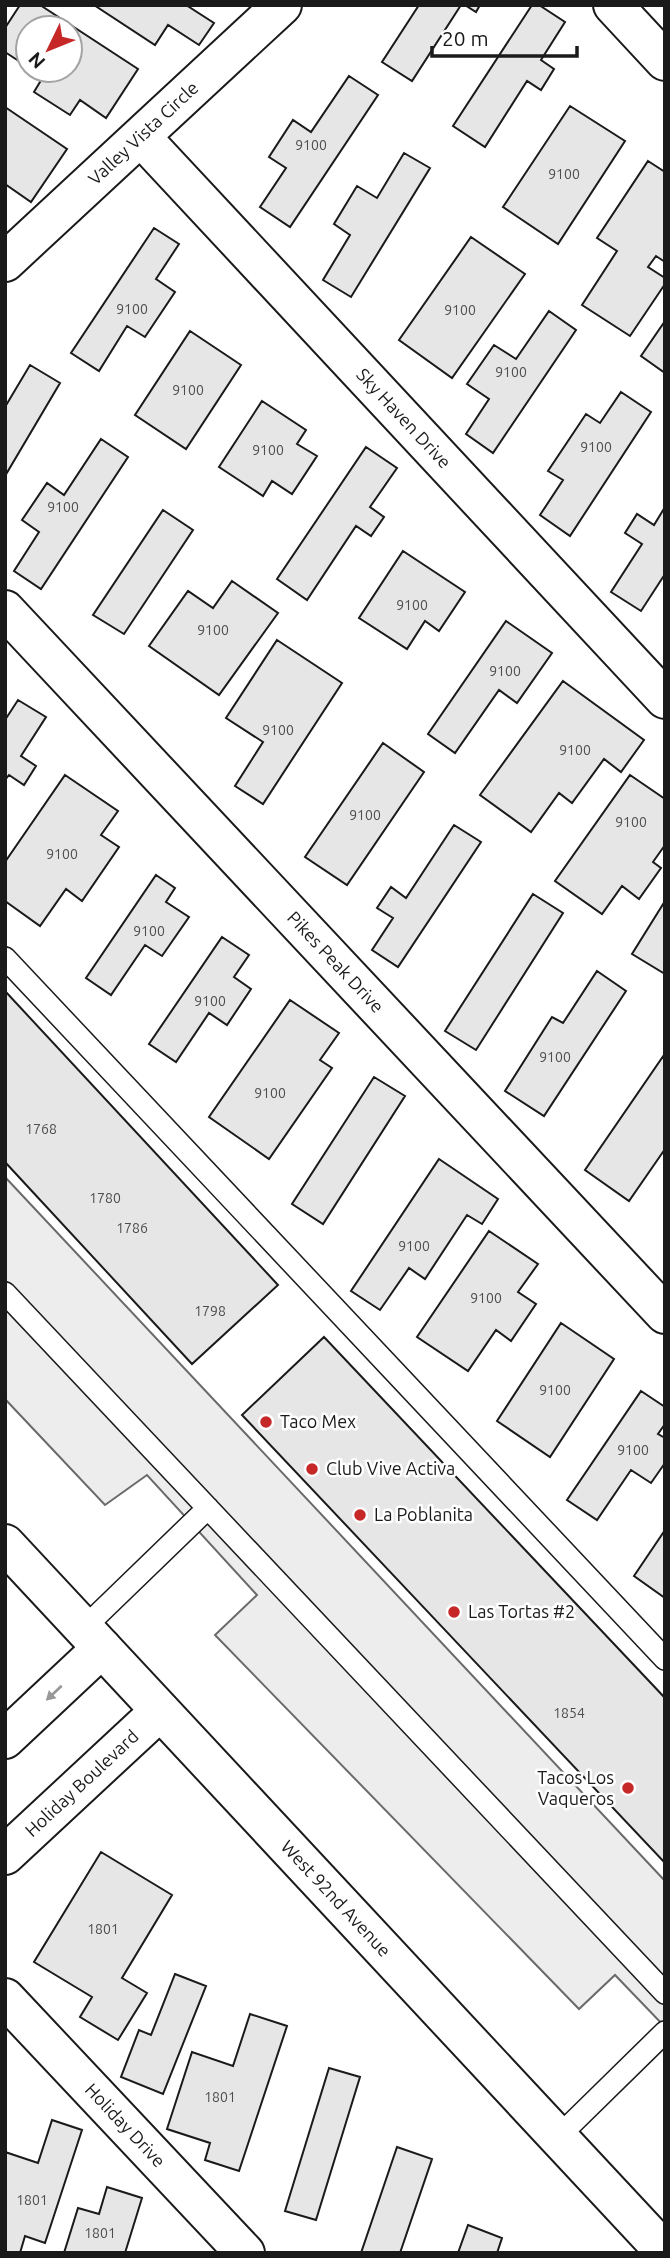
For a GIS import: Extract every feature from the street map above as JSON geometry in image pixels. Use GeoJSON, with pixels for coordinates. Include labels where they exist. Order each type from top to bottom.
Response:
{"type":"FeatureCollection","features":[{"type":"Feature","properties":{"kind":"street","name":"Valley Vista Circle"},"geometry":{"type":"LineString","coordinates":[[5,262],[282,5]]}},
{"type":"Feature","properties":{"kind":"street"},"geometry":{"type":"LineString","coordinates":[[613,5],[665,61]]}},
{"type":"Feature","properties":{"kind":"street","name":"Sky Haven Drive"},"geometry":{"type":"LineString","coordinates":[[141,137],[665,699]]}},
{"type":"Feature","properties":{"kind":"street","name":"Pikes Peak Drive"},"geometry":{"type":"LineString","coordinates":[[5,610],[665,1314]]}},
{"type":"Feature","properties":{"kind":"street","name":"West 92nd Avenue"},"geometry":{"type":"LineString","coordinates":[[5,1544],[665,2252]]}},
{"type":"Feature","properties":{"kind":"street"},"geometry":{"type":"LineString","coordinates":[[5,1738],[93,1638]]}},
{"type":"Feature","properties":{"kind":"street","name":"Holiday Boulevard"},"geometry":{"type":"LineString","coordinates":[[5,1856],[160,1711]]}},
{"type":"Feature","properties":{"kind":"street","name":"Holiday Drive"},"geometry":{"type":"LineString","coordinates":[[5,1998],[245,2253]]}},
{"type":"Feature","properties":{"kind":"lane"},"geometry":{"type":"LineString","coordinates":[[5,958],[665,1659]]}},
{"type":"Feature","properties":{"kind":"lane"},"geometry":{"type":"LineString","coordinates":[[5,1293],[665,1993]]}},
{"type":"Feature","properties":{"kind":"lane"},"geometry":{"type":"LineString","coordinates":[[93,1638],[208,1508]]}},
{"type":"Feature","properties":{"kind":"lane"},"geometry":{"type":"LineString","coordinates":[[558,2137],[665,2032]]}},
{"type":"Feature","properties":{"kind":"shaded area"},"geometry":{"type":"Polygon","coordinates":[[[5,1177],[665,1881],[665,2027],[615,1975],[579,2009],[215,1635],[257,1595],[147,1475],[105,1505],[5,1399],[5,1177]]]}},
{"type":"Feature","properties":{"kind":"building"},"geometry":{"type":"Polygon","coordinates":[[[20,5],[40,5],[54,14],[14,14],[20,5]]]}},
{"type":"Feature","properties":{"kind":"building"},"geometry":{"type":"Polygon","coordinates":[[[94,5],[186,5],[214,23],[199,45],[168,25],[155,45],[94,5]]]}},
{"type":"Feature","properties":{"kind":"building"},"geometry":{"type":"Polygon","coordinates":[[[419,5],[461,5],[412,81],[382,62],[419,5]]]}},
{"type":"Feature","properties":{"kind":"building"},"geometry":{"type":"Polygon","coordinates":[[[465,5],[480,5],[476,12],[465,5]]]}},
{"type":"Feature","properties":{"kind":"building"},"geometry":{"type":"Polygon","coordinates":[[[532,5],[539,5],[565,22],[541,60],[554,69],[541,90],[527,81],[485,147],[453,126],[532,5]]]}},
{"type":"Feature","properties":{"kind":"building"},"geometry":{"type":"Polygon","coordinates":[[[14,14],[14,58],[5,52],[5,28],[14,14]]]}},
{"type":"Feature","properties":{"kind":"building"},"geometry":{"type":"Polygon","coordinates":[[[84,34],[138,69],[106,118],[80,100],[70,115],[34,92],[39,84],[84,84],[84,34]]]}},
{"type":"Feature","properties":{"kind":"building"},"geometry":{"type":"Polygon","coordinates":[[[349,76],[378,95],[290,227],[260,207],[286,168],[269,157],[293,120],[311,132],[349,76]]]}},
{"type":"Feature","properties":{"kind":"building"},"geometry":{"type":"Polygon","coordinates":[[[570,106],[625,141],[558,244],[503,207],[570,106]]]}},
{"type":"Feature","properties":{"kind":"building"},"geometry":{"type":"Polygon","coordinates":[[[5,107],[67,149],[31,202],[5,184],[5,107]]]}},
{"type":"Feature","properties":{"kind":"building"},"geometry":{"type":"Polygon","coordinates":[[[404,153],[430,168],[351,297],[323,280],[350,235],[334,224],[357,186],[377,198],[404,153]]]}},
{"type":"Feature","properties":{"kind":"building"},"geometry":{"type":"Polygon","coordinates":[[[648,161],[665,172],[665,262],[656,256],[648,267],[665,278],[665,284],[630,336],[582,305],[617,251],[597,238],[648,161]]]}},
{"type":"Feature","properties":{"kind":"building"},"geometry":{"type":"Polygon","coordinates":[[[154,228],[179,244],[156,279],[175,292],[145,337],[127,326],[99,371],[71,353],[154,228]]]}},
{"type":"Feature","properties":{"kind":"building"},"geometry":{"type":"Polygon","coordinates":[[[471,237],[525,274],[452,378],[399,340],[471,237]]]}},
{"type":"Feature","properties":{"kind":"building"},"geometry":{"type":"Polygon","coordinates":[[[549,311],[576,330],[493,453],[466,434],[489,399],[467,384],[494,345],[516,359],[549,311]]]}},
{"type":"Feature","properties":{"kind":"building"},"geometry":{"type":"Polygon","coordinates":[[[665,321],[665,373],[641,356],[665,321]]]}},
{"type":"Feature","properties":{"kind":"building"},"geometry":{"type":"Polygon","coordinates":[[[190,331],[241,365],[186,449],[135,415],[190,331]]]}},
{"type":"Feature","properties":{"kind":"building"},"geometry":{"type":"Polygon","coordinates":[[[30,365],[60,383],[5,476],[5,407],[30,365]]]}},
{"type":"Feature","properties":{"kind":"building"},"geometry":{"type":"Polygon","coordinates":[[[621,392],[651,412],[570,536],[540,515],[563,480],[548,471],[586,414],[600,423],[621,392]]]}},
{"type":"Feature","properties":{"kind":"building"},"geometry":{"type":"Polygon","coordinates":[[[262,401],[306,430],[297,444],[317,456],[292,494],[272,481],[263,496],[219,467],[262,401]]]}},
{"type":"Feature","properties":{"kind":"building"},"geometry":{"type":"Polygon","coordinates":[[[101,439],[128,457],[41,589],[14,571],[39,532],[22,520],[47,483],[64,495],[101,439]]]}},
{"type":"Feature","properties":{"kind":"building"},"geometry":{"type":"Polygon","coordinates":[[[366,447],[397,468],[370,507],[384,517],[371,536],[356,526],[307,600],[277,579],[366,447]]]}},
{"type":"Feature","properties":{"kind":"building"},"geometry":{"type":"Polygon","coordinates":[[[665,507],[665,574],[641,611],[611,592],[642,544],[625,533],[637,514],[654,525],[665,507]]]}},
{"type":"Feature","properties":{"kind":"building"},"geometry":{"type":"Polygon","coordinates":[[[163,510],[193,530],[124,634],[93,615],[163,510]]]}},
{"type":"Feature","properties":{"kind":"building"},"geometry":{"type":"Polygon","coordinates":[[[403,551],[465,592],[439,631],[425,621],[407,649],[359,618],[403,551]]]}},
{"type":"Feature","properties":{"kind":"building"},"geometry":{"type":"Polygon","coordinates":[[[232,581],[278,613],[219,695],[149,646],[188,591],[213,608],[232,581]]]}},
{"type":"Feature","properties":{"kind":"building"},"geometry":{"type":"Polygon","coordinates":[[[506,621],[552,653],[517,703],[499,690],[455,753],[428,734],[506,621]]]}},
{"type":"Feature","properties":{"kind":"building"},"geometry":{"type":"Polygon","coordinates":[[[277,640],[342,683],[263,804],[235,786],[263,742],[226,718],[277,640]]]}},
{"type":"Feature","properties":{"kind":"building"},"geometry":{"type":"Polygon","coordinates":[[[563,681],[644,740],[621,772],[604,759],[572,803],[559,793],[531,832],[480,795],[563,681]]]}},
{"type":"Feature","properties":{"kind":"building"},"geometry":{"type":"Polygon","coordinates":[[[18,700],[46,717],[21,756],[36,766],[24,785],[9,775],[5,780],[5,720],[18,700]]]}},
{"type":"Feature","properties":{"kind":"building"},"geometry":{"type":"Polygon","coordinates":[[[383,743],[424,772],[347,885],[305,857],[383,743]]]}},
{"type":"Feature","properties":{"kind":"building"},"geometry":{"type":"Polygon","coordinates":[[[65,775],[118,811],[101,835],[119,847],[82,901],[66,889],[40,926],[5,901],[5,862],[65,775]]]}},
{"type":"Feature","properties":{"kind":"building"},"geometry":{"type":"Polygon","coordinates":[[[630,775],[665,799],[665,845],[653,862],[661,868],[639,899],[622,886],[602,914],[555,881],[630,775]]]}},
{"type":"Feature","properties":{"kind":"building"},"geometry":{"type":"Polygon","coordinates":[[[454,825],[481,842],[398,967],[372,950],[393,918],[377,908],[391,887],[406,898],[454,825]]]}},
{"type":"Feature","properties":{"kind":"building"},"geometry":{"type":"Polygon","coordinates":[[[156,875],[175,888],[166,902],[189,917],[162,956],[145,945],[111,995],[86,978],[156,875]]]}},
{"type":"Feature","properties":{"kind":"building"},"geometry":{"type":"Polygon","coordinates":[[[533,894],[563,913],[476,1050],[445,1031],[533,894]]]}},
{"type":"Feature","properties":{"kind":"building"},"geometry":{"type":"Polygon","coordinates":[[[665,901],[665,974],[632,954],[665,901]]]}},
{"type":"Feature","properties":{"kind":"building"},"geometry":{"type":"Polygon","coordinates":[[[222,937],[249,955],[234,977],[251,989],[227,1025],[209,1013],[176,1062],[149,1044],[222,937]]]}},
{"type":"Feature","properties":{"kind":"building"},"geometry":{"type":"Polygon","coordinates":[[[597,971],[626,991],[544,1116],[505,1091],[552,1017],[563,1023],[597,971]]]}},
{"type":"Feature","properties":{"kind":"building"},"geometry":{"type":"Polygon","coordinates":[[[5,991],[278,1285],[192,1364],[5,1162],[5,991]]]}},
{"type":"Feature","properties":{"kind":"building"},"geometry":{"type":"Polygon","coordinates":[[[290,1000],[339,1033],[320,1060],[332,1068],[269,1159],[209,1117],[290,1000]]]}},
{"type":"Feature","properties":{"kind":"building"},"geometry":{"type":"Polygon","coordinates":[[[664,1055],[665,1149],[629,1201],[585,1170],[664,1055]]]}},
{"type":"Feature","properties":{"kind":"building"},"geometry":{"type":"Polygon","coordinates":[[[374,1077],[405,1096],[323,1224],[292,1204],[374,1077]]]}},
{"type":"Feature","properties":{"kind":"building"},"geometry":{"type":"Polygon","coordinates":[[[439,1159],[498,1199],[482,1224],[467,1215],[425,1279],[409,1268],[380,1310],[351,1291],[439,1159]]]}},
{"type":"Feature","properties":{"kind":"building"},"geometry":{"type":"Polygon","coordinates":[[[489,1231],[538,1264],[518,1292],[536,1304],[511,1341],[496,1330],[468,1371],[417,1337],[489,1231]]]}},
{"type":"Feature","properties":{"kind":"building"},"geometry":{"type":"Polygon","coordinates":[[[561,1323],[614,1359],[550,1457],[497,1421],[561,1323]]]}},
{"type":"Feature","properties":{"kind":"building"},"geometry":{"type":"Polygon","coordinates":[[[324,1337],[665,1698],[665,1863],[242,1415],[324,1337]]]}},
{"type":"Feature","properties":{"kind":"building"},"geometry":{"type":"Polygon","coordinates":[[[641,1391],[665,1407],[665,1424],[658,1434],[665,1438],[665,1463],[651,1483],[631,1470],[597,1520],[567,1500],[641,1391]]]}},
{"type":"Feature","properties":{"kind":"building"},"geometry":{"type":"Polygon","coordinates":[[[665,1530],[665,1598],[634,1576],[665,1530]]]}},
{"type":"Feature","properties":{"kind":"building"},"geometry":{"type":"Polygon","coordinates":[[[101,1852],[172,1895],[122,1978],[147,1993],[118,2040],[80,2017],[92,1997],[34,1962],[101,1852]]]}},
{"type":"Feature","properties":{"kind":"building"},"geometry":{"type":"Polygon","coordinates":[[[175,1974],[206,1986],[163,2094],[121,2077],[139,2030],[151,2035],[175,1974]]]}},
{"type":"Feature","properties":{"kind":"building"},"geometry":{"type":"Polygon","coordinates":[[[250,2014],[287,2026],[239,2171],[205,2160],[210,2143],[167,2129],[192,2052],[233,2066],[250,2014]]]}},
{"type":"Feature","properties":{"kind":"building"},"geometry":{"type":"Polygon","coordinates":[[[329,2068],[360,2077],[316,2220],[285,2211],[329,2068]]]}},
{"type":"Feature","properties":{"kind":"building"},"geometry":{"type":"Polygon","coordinates":[[[52,2120],[82,2130],[45,2243],[25,2236],[20,2253],[5,2253],[5,2152],[38,2163],[52,2120]]]}},
{"type":"Feature","properties":{"kind":"building"},"geometry":{"type":"Polygon","coordinates":[[[397,2147],[432,2159],[400,2253],[361,2253],[397,2147]]]}},
{"type":"Feature","properties":{"kind":"building"},"geometry":{"type":"Polygon","coordinates":[[[107,2187],[142,2198],[125,2253],[64,2253],[78,2208],[99,2214],[107,2187]]]}},
{"type":"Feature","properties":{"kind":"building"},"geometry":{"type":"Polygon","coordinates":[[[468,2225],[502,2238],[497,2253],[458,2253],[468,2225]]]}},
{"type":"Feature","properties":{"kind":"place","name":"Taco Mex"},"geometry":{"type":"Point","coordinates":[266,1422]}},
{"type":"Feature","properties":{"kind":"place","name":"Club Vive Activa"},"geometry":{"type":"Point","coordinates":[312,1469]}},
{"type":"Feature","properties":{"kind":"place","name":"La Poblanita"},"geometry":{"type":"Point","coordinates":[360,1515]}},
{"type":"Feature","properties":{"kind":"place","name":"Las Tortas #2"},"geometry":{"type":"Point","coordinates":[454,1612]}},
{"type":"Feature","properties":{"kind":"place","name":"Tacos Los Vaqueros"},"geometry":{"type":"Point","coordinates":[628,1788]}}]}
